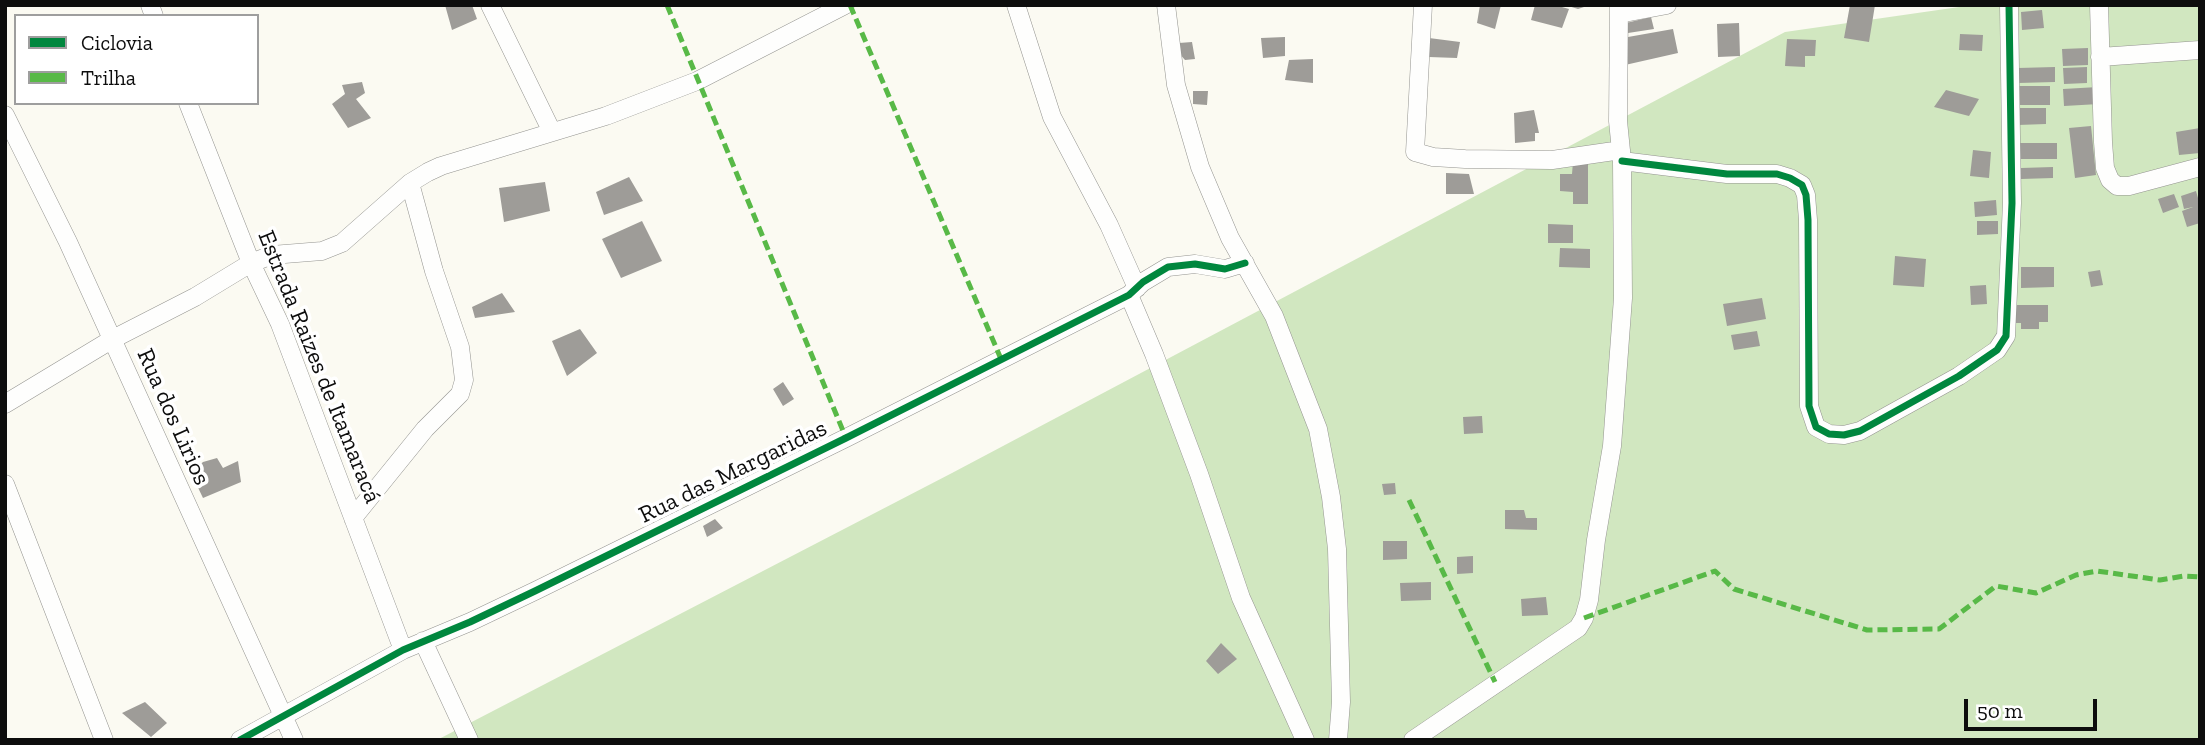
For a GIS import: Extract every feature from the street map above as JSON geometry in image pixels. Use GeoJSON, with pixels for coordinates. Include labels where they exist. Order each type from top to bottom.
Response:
{"type":"FeatureCollection","features":[{"type":"Feature","properties":{"kind":"street"},"geometry":{"type":"LineString","coordinates":[[490,5],[552,132]]}},
{"type":"Feature","properties":{"kind":"street"},"geometry":{"type":"LineString","coordinates":[[5,404],[111,340],[195,297],[251,263],[272,255],[322,251],[342,243],[410,183],[441,166],[606,116],[697,81],[845,5]]}},
{"type":"Feature","properties":{"kind":"street"},"geometry":{"type":"LineString","coordinates":[[1016,5],[1052,117],[1110,225],[1241,598],[1305,740]]}},
{"type":"Feature","properties":{"kind":"street"},"geometry":{"type":"LineString","coordinates":[[1166,5],[1176,85],[1188,129],[1215,205],[1230,238],[1275,316],[1318,429],[1337,549],[1341,702],[1338,740]]}},
{"type":"Feature","properties":{"kind":"street"},"geometry":{"type":"LineString","coordinates":[[1423,5],[1415,152],[1433,157],[1465,159],[1552,160],[1621,156],[1727,174],[1777,174],[1802,185],[1806,195],[1808,220],[1809,406],[1816,427],[1829,434],[1844,435],[1860,431],[1959,376],[1997,350],[2006,336],[2012,203],[2009,5]]}},
{"type":"Feature","properties":{"kind":"street"},"geometry":{"type":"LineString","coordinates":[[1413,740],[1578,628],[1584,618],[1590,600],[1596,540],[1612,446],[1623,298],[1618,121],[1619,10],[1667,5]]}},
{"type":"Feature","properties":{"kind":"street"},"geometry":{"type":"LineString","coordinates":[[2099,5],[2103,142],[2105,168],[2110,180],[2117,186],[2129,186],[2200,167]]}},
{"type":"Feature","properties":{"kind":"street"},"geometry":{"type":"LineString","coordinates":[[2100,57],[2200,50]]}},
{"type":"Feature","properties":{"kind":"street","name":"Estrada Raizes de Itamaracá"},"geometry":{"type":"LineString","coordinates":[[189,105],[251,263],[280,324],[402,650]]}},
{"type":"Feature","properties":{"kind":"street","name":"Rua dos Lirios"},"geometry":{"type":"LineString","coordinates":[[5,115],[68,242],[294,740]]}},
{"type":"Feature","properties":{"kind":"street"},"geometry":{"type":"LineString","coordinates":[[353,518],[425,429],[460,394],[464,380],[460,347],[434,271],[410,183]]}},
{"type":"Feature","properties":{"kind":"street","name":"Rua das Margaridas"},"geometry":{"type":"LineString","coordinates":[[240,740],[402,650],[548,585],[846,438],[1133,292],[1168,267],[1195,264],[1225,269],[1245,263]]}},
{"type":"Feature","properties":{"kind":"street"},"geometry":{"type":"LineString","coordinates":[[5,484],[104,740]]}},
{"type":"Feature","properties":{"kind":"street"},"geometry":{"type":"LineString","coordinates":[[423,641],[469,740]]}},
{"type":"Feature","properties":{"kind":"green space"},"geometry":{"type":"Polygon","coordinates":[[[1973,5],[2200,5],[2200,740],[437,740],[952,473],[1785,32],[1973,5]]]}},
{"type":"Feature","properties":{"kind":"building"},"geometry":{"type":"Polygon","coordinates":[[[445,5],[472,5],[477,19],[452,30],[445,5]]]}},
{"type":"Feature","properties":{"kind":"building"},"geometry":{"type":"Polygon","coordinates":[[[1480,5],[1501,5],[1495,29],[1477,23],[1480,5]]]}},
{"type":"Feature","properties":{"kind":"building"},"geometry":{"type":"Polygon","coordinates":[[[1535,5],[1555,5],[1569,9],[1562,28],[1531,20],[1535,5]]]}},
{"type":"Feature","properties":{"kind":"building"},"geometry":{"type":"Polygon","coordinates":[[[1565,5],[1587,5],[1587,6],[1578,9],[1565,5]]]}},
{"type":"Feature","properties":{"kind":"building"},"geometry":{"type":"Polygon","coordinates":[[[1850,5],[1875,5],[1869,42],[1844,38],[1850,5]]]}},
{"type":"Feature","properties":{"kind":"building"},"geometry":{"type":"Polygon","coordinates":[[[2042,10],[2044,28],[2022,30],[2021,12],[2042,10]]]}},
{"type":"Feature","properties":{"kind":"building"},"geometry":{"type":"Polygon","coordinates":[[[1651,17],[1654,29],[1628,33],[1626,23],[1651,17]]]}},
{"type":"Feature","properties":{"kind":"building"},"geometry":{"type":"Polygon","coordinates":[[[1739,23],[1740,56],[1718,57],[1717,24],[1739,23]]]}},
{"type":"Feature","properties":{"kind":"building"},"geometry":{"type":"Polygon","coordinates":[[[1673,29],[1678,53],[1625,65],[1628,37],[1673,29]]]}},
{"type":"Feature","properties":{"kind":"building"},"geometry":{"type":"Polygon","coordinates":[[[1960,34],[1983,35],[1982,51],[1959,50],[1960,34]]]}},
{"type":"Feature","properties":{"kind":"building"},"geometry":{"type":"Polygon","coordinates":[[[1285,37],[1285,56],[1263,58],[1261,38],[1285,37]]]}},
{"type":"Feature","properties":{"kind":"building"},"geometry":{"type":"Polygon","coordinates":[[[1429,38],[1460,42],[1457,58],[1429,57],[1429,38]]]}},
{"type":"Feature","properties":{"kind":"building"},"geometry":{"type":"Polygon","coordinates":[[[1787,39],[1816,40],[1815,56],[1805,56],[1805,67],[1785,66],[1787,39]]]}},
{"type":"Feature","properties":{"kind":"building"},"geometry":{"type":"Polygon","coordinates":[[[1192,42],[1195,59],[1185,60],[1178,52],[1179,43],[1192,42]]]}},
{"type":"Feature","properties":{"kind":"building"},"geometry":{"type":"Polygon","coordinates":[[[2088,48],[2088,65],[2063,66],[2062,49],[2088,48]]]}},
{"type":"Feature","properties":{"kind":"building"},"geometry":{"type":"Polygon","coordinates":[[[1313,59],[1313,83],[1285,80],[1289,60],[1313,59]]]}},
{"type":"Feature","properties":{"kind":"building"},"geometry":{"type":"Polygon","coordinates":[[[2055,67],[2055,82],[2018,83],[2018,68],[2055,67]]]}},
{"type":"Feature","properties":{"kind":"building"},"geometry":{"type":"Polygon","coordinates":[[[2087,67],[2087,83],[2064,84],[2063,68],[2087,67]]]}},
{"type":"Feature","properties":{"kind":"building"},"geometry":{"type":"Polygon","coordinates":[[[362,82],[365,93],[356,99],[371,118],[348,128],[332,104],[345,94],[342,85],[362,82]]]}},
{"type":"Feature","properties":{"kind":"building"},"geometry":{"type":"Polygon","coordinates":[[[2019,86],[2050,86],[2050,105],[2019,105],[2019,86]]]}},
{"type":"Feature","properties":{"kind":"building"},"geometry":{"type":"Polygon","coordinates":[[[2098,87],[2099,104],[2064,106],[2063,89],[2098,87]]]}},
{"type":"Feature","properties":{"kind":"building"},"geometry":{"type":"Polygon","coordinates":[[[1946,90],[1979,99],[1969,116],[1934,107],[1946,90]]]}},
{"type":"Feature","properties":{"kind":"building"},"geometry":{"type":"Polygon","coordinates":[[[1193,91],[1208,91],[1207,105],[1193,104],[1193,91]]]}},
{"type":"Feature","properties":{"kind":"building"},"geometry":{"type":"Polygon","coordinates":[[[2017,108],[2046,108],[2046,124],[2018,125],[2017,108]]]}},
{"type":"Feature","properties":{"kind":"building"},"geometry":{"type":"Polygon","coordinates":[[[1534,110],[1539,133],[1535,133],[1535,141],[1515,143],[1514,113],[1534,110]]]}},
{"type":"Feature","properties":{"kind":"building"},"geometry":{"type":"Polygon","coordinates":[[[2091,126],[2096,175],[2075,178],[2069,128],[2091,126]]]}},
{"type":"Feature","properties":{"kind":"building"},"geometry":{"type":"Polygon","coordinates":[[[2200,128],[2200,153],[2179,155],[2176,132],[2200,128]]]}},
{"type":"Feature","properties":{"kind":"building"},"geometry":{"type":"Polygon","coordinates":[[[2018,143],[2057,143],[2057,159],[2018,159],[2018,143]]]}},
{"type":"Feature","properties":{"kind":"building"},"geometry":{"type":"Polygon","coordinates":[[[1973,150],[1991,152],[1989,178],[1970,176],[1973,150]]]}},
{"type":"Feature","properties":{"kind":"building"},"geometry":{"type":"Polygon","coordinates":[[[1573,162],[1588,162],[1588,204],[1573,204],[1573,192],[1560,191],[1560,174],[1572,174],[1573,162]]]}},
{"type":"Feature","properties":{"kind":"building"},"geometry":{"type":"Polygon","coordinates":[[[2053,167],[2053,178],[2021,179],[2021,168],[2053,167]]]}},
{"type":"Feature","properties":{"kind":"building"},"geometry":{"type":"Polygon","coordinates":[[[1446,173],[1469,174],[1474,194],[1446,194],[1446,173]]]}},
{"type":"Feature","properties":{"kind":"building"},"geometry":{"type":"Polygon","coordinates":[[[629,177],[643,201],[604,215],[596,192],[629,177]]]}},
{"type":"Feature","properties":{"kind":"building"},"geometry":{"type":"Polygon","coordinates":[[[545,182],[550,211],[504,222],[499,188],[545,182]]]}},
{"type":"Feature","properties":{"kind":"building"},"geometry":{"type":"Polygon","coordinates":[[[2196,191],[2200,205],[2200,223],[2187,227],[2182,211],[2193,207],[2184,209],[2181,196],[2196,191]]]}},
{"type":"Feature","properties":{"kind":"building"},"geometry":{"type":"Polygon","coordinates":[[[2174,194],[2179,207],[2163,213],[2158,199],[2174,194]]]}},
{"type":"Feature","properties":{"kind":"building"},"geometry":{"type":"Polygon","coordinates":[[[1996,200],[1997,215],[1975,217],[1974,202],[1996,200]]]}},
{"type":"Feature","properties":{"kind":"building"},"geometry":{"type":"Polygon","coordinates":[[[642,221],[662,261],[621,278],[602,239],[642,221]]]}},
{"type":"Feature","properties":{"kind":"building"},"geometry":{"type":"Polygon","coordinates":[[[1977,221],[1998,221],[1998,234],[1977,235],[1977,221]]]}},
{"type":"Feature","properties":{"kind":"building"},"geometry":{"type":"Polygon","coordinates":[[[1548,224],[1573,225],[1573,243],[1548,243],[1548,224]]]}},
{"type":"Feature","properties":{"kind":"building"},"geometry":{"type":"Polygon","coordinates":[[[1560,248],[1590,249],[1590,268],[1559,267],[1560,248]]]}},
{"type":"Feature","properties":{"kind":"building"},"geometry":{"type":"Polygon","coordinates":[[[1895,256],[1926,259],[1924,287],[1893,285],[1895,256]]]}},
{"type":"Feature","properties":{"kind":"building"},"geometry":{"type":"Polygon","coordinates":[[[2021,267],[2054,267],[2054,287],[2021,288],[2021,267]]]}},
{"type":"Feature","properties":{"kind":"building"},"geometry":{"type":"Polygon","coordinates":[[[2100,270],[2103,285],[2091,287],[2088,272],[2100,270]]]}},
{"type":"Feature","properties":{"kind":"building"},"geometry":{"type":"Polygon","coordinates":[[[1986,285],[1987,304],[1971,305],[1970,286],[1986,285]]]}},
{"type":"Feature","properties":{"kind":"building"},"geometry":{"type":"Polygon","coordinates":[[[502,293],[515,312],[475,318],[472,307],[502,293]]]}},
{"type":"Feature","properties":{"kind":"building"},"geometry":{"type":"Polygon","coordinates":[[[1762,298],[1766,319],[1727,326],[1723,304],[1762,298]]]}},
{"type":"Feature","properties":{"kind":"building"},"geometry":{"type":"Polygon","coordinates":[[[2016,305],[2048,305],[2048,322],[2039,322],[2039,329],[2021,329],[2021,323],[2016,323],[2016,305]]]}},
{"type":"Feature","properties":{"kind":"building"},"geometry":{"type":"Polygon","coordinates":[[[580,329],[597,353],[567,376],[552,341],[580,329]]]}},
{"type":"Feature","properties":{"kind":"building"},"geometry":{"type":"Polygon","coordinates":[[[1757,331],[1760,346],[1734,350],[1731,335],[1757,331]]]}},
{"type":"Feature","properties":{"kind":"building"},"geometry":{"type":"Polygon","coordinates":[[[783,382],[794,399],[783,406],[773,389],[783,382]]]}},
{"type":"Feature","properties":{"kind":"building"},"geometry":{"type":"Polygon","coordinates":[[[1482,416],[1483,433],[1464,434],[1463,417],[1482,416]]]}},
{"type":"Feature","properties":{"kind":"building"},"geometry":{"type":"Polygon","coordinates":[[[217,458],[223,468],[238,461],[241,482],[203,498],[191,473],[203,462],[217,458]]]}},
{"type":"Feature","properties":{"kind":"building"},"geometry":{"type":"Polygon","coordinates":[[[1395,483],[1396,494],[1384,495],[1382,484],[1395,483]]]}},
{"type":"Feature","properties":{"kind":"building"},"geometry":{"type":"Polygon","coordinates":[[[1505,510],[1524,510],[1526,518],[1537,518],[1537,530],[1505,529],[1505,510]]]}},
{"type":"Feature","properties":{"kind":"building"},"geometry":{"type":"Polygon","coordinates":[[[715,519],[723,528],[707,537],[703,526],[715,519]]]}},
{"type":"Feature","properties":{"kind":"building"},"geometry":{"type":"Polygon","coordinates":[[[1383,541],[1407,541],[1407,559],[1383,560],[1383,541]]]}},
{"type":"Feature","properties":{"kind":"building"},"geometry":{"type":"Polygon","coordinates":[[[1473,556],[1473,573],[1457,574],[1457,557],[1473,556]]]}},
{"type":"Feature","properties":{"kind":"building"},"geometry":{"type":"Polygon","coordinates":[[[1431,582],[1431,600],[1401,601],[1400,583],[1431,582]]]}},
{"type":"Feature","properties":{"kind":"building"},"geometry":{"type":"Polygon","coordinates":[[[1546,597],[1548,615],[1522,616],[1521,599],[1546,597]]]}},
{"type":"Feature","properties":{"kind":"building"},"geometry":{"type":"Polygon","coordinates":[[[1221,643],[1237,659],[1218,674],[1206,661],[1221,643]]]}},
{"type":"Feature","properties":{"kind":"building"},"geometry":{"type":"Polygon","coordinates":[[[145,702],[167,723],[151,737],[122,713],[145,702]]]}},
{"type":"Feature","properties":{"kind":"marked path"},"geometry":{"type":"LineString","coordinates":[[667,5],[846,438]]}},
{"type":"Feature","properties":{"kind":"marked path"},"geometry":{"type":"LineString","coordinates":[[850,5],[1001,359]]}},
{"type":"Feature","properties":{"kind":"marked path"},"geometry":{"type":"LineString","coordinates":[[1409,500],[1495,682]]}},
{"type":"Feature","properties":{"kind":"marked path"},"geometry":{"type":"LineString","coordinates":[[1584,618],[1715,571],[1734,589],[1867,630],[1939,629],[1996,586],[2036,593],[2076,575],[2097,571],[2160,580],[2184,576],[2200,577]]}},
{"type":"Feature","properties":{"kind":"cycle path"},"geometry":{"type":"LineString","coordinates":[[1622,161],[1727,174],[1777,174],[1802,185],[1806,195],[1808,220],[1809,406],[1816,427],[1829,434],[1844,435],[1860,431],[1959,376],[1997,350],[2006,336],[2012,203],[2009,5]]}},
{"type":"Feature","properties":{"kind":"cycle path"},"geometry":{"type":"LineString","coordinates":[[240,740],[403,650],[535,591],[1129,295],[1143,282],[1168,267],[1195,264],[1225,269],[1245,263]]}}]}
